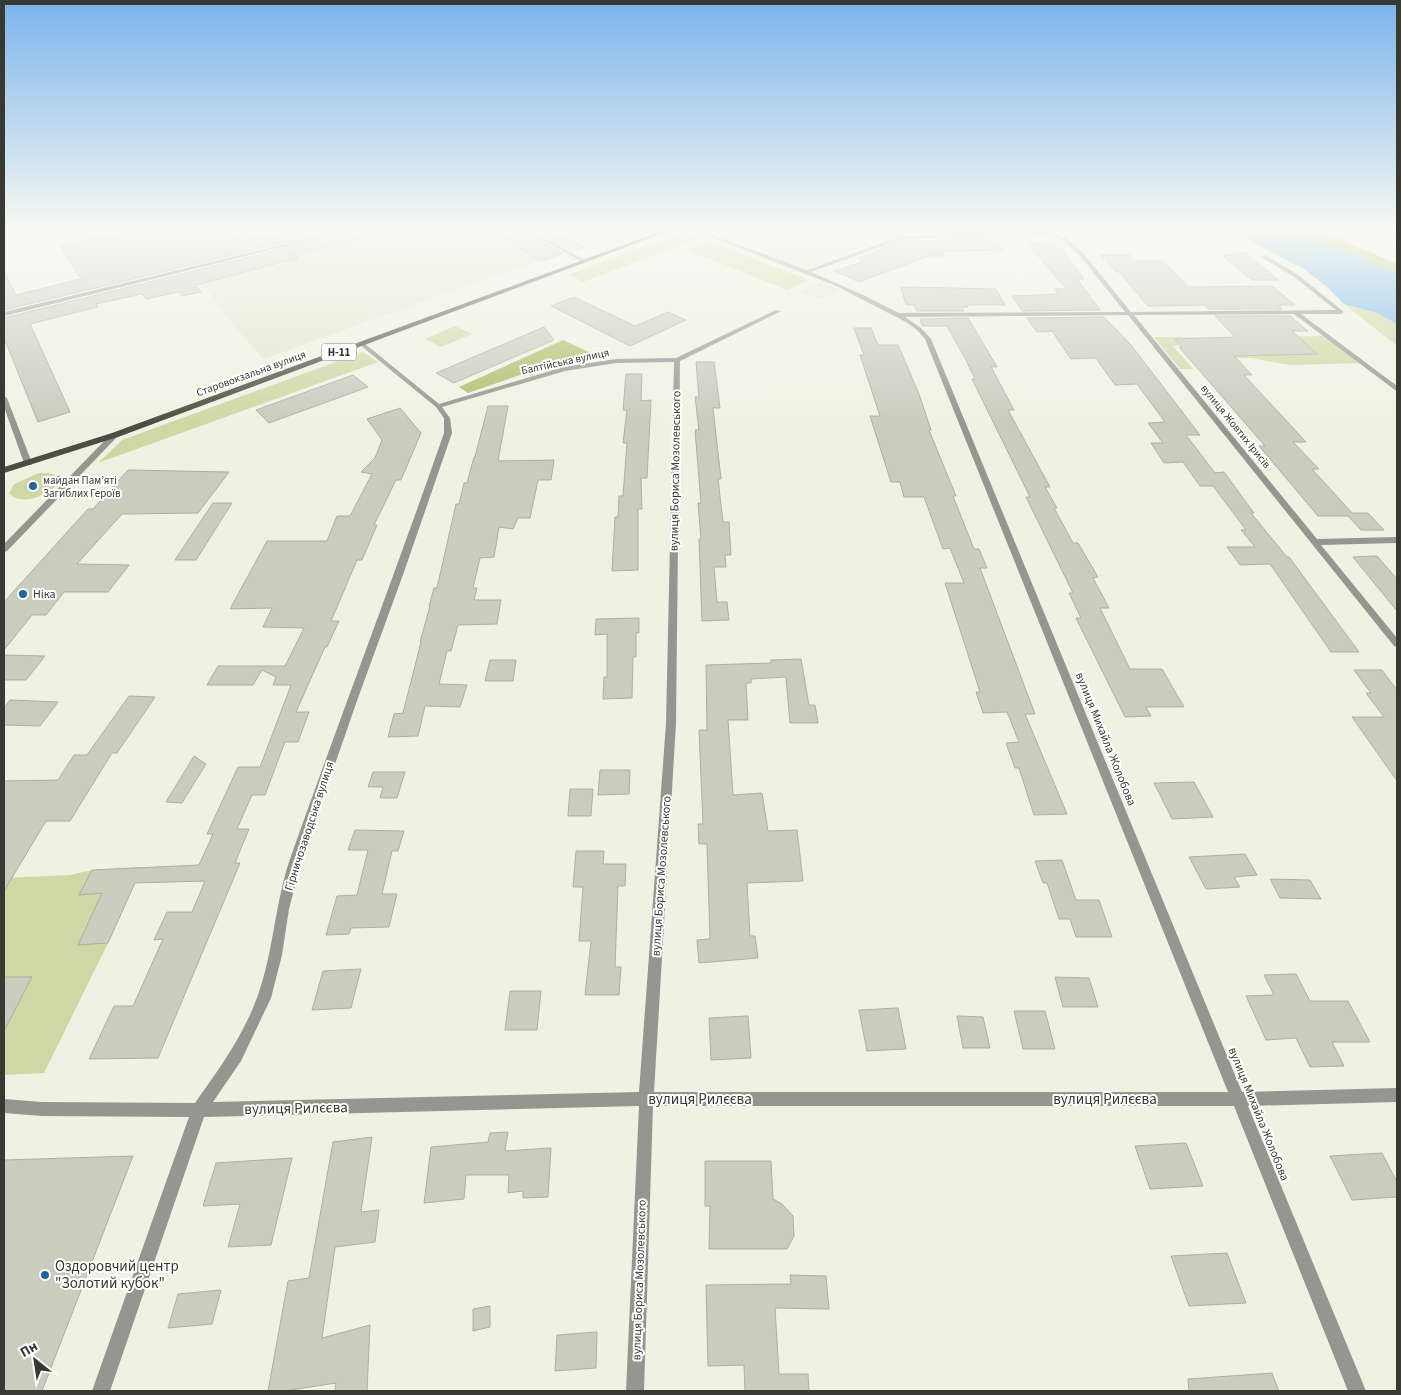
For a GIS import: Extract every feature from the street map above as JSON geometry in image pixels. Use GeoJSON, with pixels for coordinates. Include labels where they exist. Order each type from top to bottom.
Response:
{"type":"FeatureCollection","features":[{"type":"Feature","properties":{"kind":"main road","name":"Старовокзальна вулиця"},"geometry":{"type":"LineString","coordinates":[[4,470],[115,435],[495,294]]}},
{"type":"Feature","properties":{"kind":"street"},"geometry":{"type":"LineString","coordinates":[[4,314],[86,294]]}},
{"type":"Feature","properties":{"kind":"street","name":"вулиця Михайла Жолобова"},"geometry":{"type":"LineString","coordinates":[[859,294],[919,329],[928,339],[1357,1391]]}},
{"type":"Feature","properties":{"kind":"street","name":"вулиця Жовтих Ірисів"},"geometry":{"type":"LineString","coordinates":[[1113,294],[1397,644]]}},
{"type":"Feature","properties":{"kind":"street"},"geometry":{"type":"LineString","coordinates":[[897,315],[1341,312],[1321,294]]}},
{"type":"Feature","properties":{"kind":"street","name":"Балтійська вулиця"},"geometry":{"type":"LineString","coordinates":[[438,406],[496,387],[564,369],[616,361],[677,360],[778,311]]}},
{"type":"Feature","properties":{"kind":"street"},"geometry":{"type":"LineString","coordinates":[[1296,313],[1397,389]]}},
{"type":"Feature","properties":{"kind":"street","name":"Гірничозаводська вулиця"},"geometry":{"type":"LineString","coordinates":[[101,1391],[199,1110],[236,1056],[264,998],[276,955],[283,909],[296,859],[352,698],[400,572],[448,433],[447,418],[438,406],[362,344]]}},
{"type":"Feature","properties":{"kind":"street","name":"вулиця Бориса Мозолевського"},"geometry":{"type":"LineString","coordinates":[[635,1391],[646,1099],[671,723],[677,360]]}},
{"type":"Feature","properties":{"kind":"street"},"geometry":{"type":"LineString","coordinates":[[4,398],[28,463]]}},
{"type":"Feature","properties":{"kind":"street"},"geometry":{"type":"LineString","coordinates":[[4,549],[115,435]]}},
{"type":"Feature","properties":{"kind":"street"},"geometry":{"type":"LineString","coordinates":[[1316,542],[1397,540]]}},
{"type":"Feature","properties":{"kind":"street","name":"вулиця Рилєєва"},"geometry":{"type":"LineString","coordinates":[[4,1106],[42,1109],[199,1110],[646,1099],[1238,1099],[1397,1095]]}},
{"type":"Feature","properties":{"kind":"shaded area"},"geometry":{"type":"Polygon","coordinates":[[[211,294],[443,294],[264,359],[233,325],[211,294]]]}},
{"type":"Feature","properties":{"kind":"shaded area"},"geometry":{"type":"Polygon","coordinates":[[[808,294],[830,294],[819,299],[808,294]]]}},
{"type":"Feature","properties":{"kind":"green space"},"geometry":{"type":"Polygon","coordinates":[[[1344,304],[1377,313],[1397,324],[1397,346],[1344,304]]]}},
{"type":"Feature","properties":{"kind":"green space"},"geometry":{"type":"Polygon","coordinates":[[[455,326],[472,334],[441,347],[425,339],[455,326]]]}},
{"type":"Feature","properties":{"kind":"green space"},"geometry":{"type":"Polygon","coordinates":[[[1328,336],[1364,363],[1290,365],[1250,358],[1208,358],[1214,353],[1278,355],[1259,337],[1328,336]]]}},
{"type":"Feature","properties":{"kind":"green space"},"geometry":{"type":"Polygon","coordinates":[[[1154,337],[1221,338],[1190,345],[1173,346],[1193,369],[1180,369],[1154,337]]]}},
{"type":"Feature","properties":{"kind":"green space"},"geometry":{"type":"Polygon","coordinates":[[[563,340],[602,358],[520,375],[468,393],[459,387],[563,340]]]}},
{"type":"Feature","properties":{"kind":"green space"},"geometry":{"type":"Polygon","coordinates":[[[363,352],[378,362],[98,463],[122,440],[363,352]]]}},
{"type":"Feature","properties":{"kind":"green space"},"geometry":{"type":"Polygon","coordinates":[[[39,473],[59,476],[60,480],[51,490],[29,499],[14,497],[9,493],[14,484],[39,473]]]}},
{"type":"Feature","properties":{"kind":"green space"},"geometry":{"type":"Polygon","coordinates":[[[142,867],[108,943],[44,1073],[4,1075],[4,878],[70,875],[92,870],[142,867]]]}},
{"type":"Feature","properties":{"kind":"water"},"geometry":{"type":"Polygon","coordinates":[[[1334,294],[1397,294],[1397,324],[1377,313],[1344,304],[1334,294]]]}},
{"type":"Feature","properties":{"kind":"building"},"geometry":{"type":"Polygon","coordinates":[[[4,294],[70,294],[4,310],[4,294]]]}},
{"type":"Feature","properties":{"kind":"building"},"geometry":{"type":"Polygon","coordinates":[[[100,294],[142,294],[96,304],[98,307],[30,324],[70,412],[38,422],[4,338],[4,318],[100,294]]]}},
{"type":"Feature","properties":{"kind":"building"},"geometry":{"type":"Polygon","coordinates":[[[142,294],[169,294],[146,299],[142,294]]]}},
{"type":"Feature","properties":{"kind":"building"},"geometry":{"type":"Polygon","coordinates":[[[903,294],[999,294],[1005,305],[968,305],[968,307],[961,307],[964,311],[917,311],[914,305],[906,305],[903,294]]]}},
{"type":"Feature","properties":{"kind":"building"},"geometry":{"type":"Polygon","coordinates":[[[1088,294],[1100,310],[1022,311],[1012,296],[1088,294]]]}},
{"type":"Feature","properties":{"kind":"building"},"geometry":{"type":"Polygon","coordinates":[[[1138,294],[1282,294],[1295,305],[1277,305],[1282,309],[1208,309],[1204,305],[1148,306],[1138,294]]]}},
{"type":"Feature","properties":{"kind":"building"},"geometry":{"type":"Polygon","coordinates":[[[574,297],[635,326],[668,312],[686,320],[630,346],[551,306],[574,297]]]}},
{"type":"Feature","properties":{"kind":"building"},"geometry":{"type":"Polygon","coordinates":[[[1215,316],[1290,316],[1308,331],[1292,331],[1317,354],[1234,356],[1252,375],[1244,375],[1306,442],[1293,442],[1319,469],[1312,469],[1352,513],[1368,513],[1384,530],[1361,530],[1348,516],[1318,516],[1259,446],[1265,446],[1179,347],[1182,347],[1175,339],[1235,337],[1215,316]]]}},
{"type":"Feature","properties":{"kind":"building"},"geometry":{"type":"Polygon","coordinates":[[[1104,317],[1131,345],[1200,435],[1186,435],[1215,473],[1224,472],[1254,513],[1251,513],[1287,557],[1289,557],[1359,652],[1331,652],[1270,564],[1240,565],[1227,547],[1255,547],[1241,530],[1246,530],[1213,486],[1200,486],[1183,462],[1164,463],[1151,443],[1163,443],[1148,423],[1165,422],[1137,384],[1115,385],[1096,358],[1071,359],[1052,331],[1037,332],[1027,318],[1104,317]]]}},
{"type":"Feature","properties":{"kind":"building"},"geometry":{"type":"Polygon","coordinates":[[[968,318],[997,367],[991,367],[1014,410],[1008,410],[1050,487],[1045,487],[1057,508],[1054,508],[1073,543],[1078,543],[1098,577],[1093,578],[1109,608],[1100,608],[1130,669],[1162,669],[1184,707],[1146,707],[1151,716],[1125,717],[1076,618],[1081,618],[1069,593],[1073,593],[1026,497],[1030,497],[972,379],[975,379],[965,358],[947,326],[922,326],[920,319],[968,318]]]}},
{"type":"Feature","properties":{"kind":"building"},"geometry":{"type":"Polygon","coordinates":[[[544,327],[554,340],[454,383],[436,373],[544,327]]]}},
{"type":"Feature","properties":{"kind":"building"},"geometry":{"type":"Polygon","coordinates":[[[854,328],[871,328],[878,345],[898,345],[919,394],[931,430],[929,430],[956,496],[953,496],[974,549],[979,549],[987,568],[980,568],[1035,714],[1025,714],[1067,814],[1034,815],[1019,768],[1015,768],[1006,743],[1019,742],[1007,712],[983,713],[976,692],[980,692],[945,583],[964,583],[950,548],[943,549],[924,497],[904,497],[900,482],[891,482],[870,416],[880,416],[860,355],[864,355],[854,328]]]}},
{"type":"Feature","properties":{"kind":"building"},"geometry":{"type":"Polygon","coordinates":[[[696,362],[714,362],[720,408],[713,408],[721,479],[718,479],[723,522],[729,522],[731,555],[725,555],[726,567],[714,567],[717,602],[727,602],[729,620],[702,621],[699,539],[701,539],[698,503],[701,503],[695,430],[699,430],[695,397],[699,397],[696,362]]]}},
{"type":"Feature","properties":{"kind":"building"},"geometry":{"type":"Polygon","coordinates":[[[626,374],[642,374],[641,401],[651,400],[647,478],[641,478],[642,509],[638,509],[638,570],[612,571],[615,517],[618,517],[619,496],[623,496],[627,443],[623,443],[627,410],[623,410],[626,374]]]}},
{"type":"Feature","properties":{"kind":"building"},"geometry":{"type":"Polygon","coordinates":[[[353,375],[368,387],[269,423],[256,410],[353,375]]]}},
{"type":"Feature","properties":{"kind":"building"},"geometry":{"type":"Polygon","coordinates":[[[488,406],[508,406],[498,461],[554,460],[551,480],[538,480],[530,518],[518,518],[513,529],[499,527],[494,557],[480,558],[473,588],[477,588],[474,600],[501,600],[497,624],[458,625],[451,651],[447,651],[439,684],[467,685],[460,707],[425,706],[418,736],[388,737],[394,714],[403,713],[429,606],[434,588],[437,588],[456,504],[459,504],[464,483],[467,483],[488,406]]]}},
{"type":"Feature","properties":{"kind":"building"},"geometry":{"type":"Polygon","coordinates":[[[400,408],[421,433],[401,480],[396,480],[374,525],[377,525],[362,560],[357,560],[331,621],[339,621],[327,647],[325,647],[296,712],[309,712],[298,742],[285,742],[265,795],[252,795],[237,829],[249,829],[235,863],[240,863],[158,1058],[89,1059],[114,1006],[133,1006],[163,939],[154,940],[167,912],[192,912],[205,881],[135,883],[108,943],[78,945],[102,893],[79,895],[92,870],[199,865],[213,834],[207,834],[238,767],[260,767],[291,685],[273,685],[276,677],[262,670],[253,685],[207,685],[218,666],[285,666],[304,628],[263,627],[272,608],[230,609],[267,541],[327,541],[337,516],[350,516],[372,474],[361,472],[375,458],[382,440],[367,419],[400,408]]]}},
{"type":"Feature","properties":{"kind":"building"},"geometry":{"type":"Polygon","coordinates":[[[128,470],[229,472],[198,513],[122,514],[77,564],[129,565],[108,592],[64,592],[46,615],[32,615],[4,650],[4,602],[88,509],[93,509],[128,470]]]}},
{"type":"Feature","properties":{"kind":"building"},"geometry":{"type":"Polygon","coordinates":[[[213,503],[232,503],[196,560],[175,560],[213,503]]]}},
{"type":"Feature","properties":{"kind":"building"},"geometry":{"type":"Polygon","coordinates":[[[1377,556],[1397,579],[1397,611],[1353,557],[1377,556]]]}},
{"type":"Feature","properties":{"kind":"building"},"geometry":{"type":"Polygon","coordinates":[[[639,618],[639,633],[636,633],[636,657],[633,657],[632,698],[603,699],[604,677],[607,677],[607,634],[595,635],[596,619],[639,618]]]}},
{"type":"Feature","properties":{"kind":"building"},"geometry":{"type":"Polygon","coordinates":[[[4,655],[45,656],[26,680],[4,680],[4,655]]]}},
{"type":"Feature","properties":{"kind":"building"},"geometry":{"type":"Polygon","coordinates":[[[801,659],[809,705],[815,705],[818,723],[790,723],[786,677],[751,679],[751,683],[746,683],[748,720],[728,720],[733,795],[762,793],[768,831],[797,830],[803,881],[747,883],[750,936],[755,936],[758,958],[699,963],[697,940],[710,939],[707,844],[699,844],[698,824],[703,824],[699,730],[707,730],[706,665],[771,663],[771,660],[801,659]]]}},
{"type":"Feature","properties":{"kind":"building"},"geometry":{"type":"Polygon","coordinates":[[[490,660],[516,660],[513,681],[485,681],[490,660]]]}},
{"type":"Feature","properties":{"kind":"building"},"geometry":{"type":"Polygon","coordinates":[[[1354,670],[1382,670],[1397,690],[1397,781],[1352,717],[1384,717],[1366,693],[1371,693],[1354,670]]]}},
{"type":"Feature","properties":{"kind":"building"},"geometry":{"type":"Polygon","coordinates":[[[129,696],[155,697],[117,753],[112,753],[70,821],[46,821],[4,891],[4,781],[58,780],[74,755],[87,755],[129,696]]]}},
{"type":"Feature","properties":{"kind":"building"},"geometry":{"type":"Polygon","coordinates":[[[10,700],[58,702],[40,726],[4,725],[4,708],[10,700]]]}},
{"type":"Feature","properties":{"kind":"building"},"geometry":{"type":"Polygon","coordinates":[[[194,756],[206,764],[182,803],[166,802],[194,756]]]}},
{"type":"Feature","properties":{"kind":"building"},"geometry":{"type":"Polygon","coordinates":[[[600,770],[630,770],[629,794],[598,795],[600,770]]]}},
{"type":"Feature","properties":{"kind":"building"},"geometry":{"type":"Polygon","coordinates":[[[373,772],[405,772],[397,798],[380,798],[383,787],[368,787],[373,772]]]}},
{"type":"Feature","properties":{"kind":"building"},"geometry":{"type":"Polygon","coordinates":[[[1194,782],[1213,817],[1172,819],[1154,783],[1194,782]]]}},
{"type":"Feature","properties":{"kind":"building"},"geometry":{"type":"Polygon","coordinates":[[[570,789],[593,789],[591,816],[568,816],[570,789]]]}},
{"type":"Feature","properties":{"kind":"building"},"geometry":{"type":"Polygon","coordinates":[[[355,830],[404,831],[398,851],[392,851],[382,894],[397,894],[389,927],[351,928],[349,934],[326,935],[337,896],[357,895],[368,850],[348,850],[355,830]]]}},
{"type":"Feature","properties":{"kind":"building"},"geometry":{"type":"Polygon","coordinates":[[[576,851],[604,851],[603,864],[626,864],[625,886],[618,886],[615,967],[621,967],[619,995],[585,995],[591,941],[579,941],[583,887],[573,887],[576,851]]]}},
{"type":"Feature","properties":{"kind":"building"},"geometry":{"type":"Polygon","coordinates":[[[1245,854],[1257,875],[1234,877],[1240,887],[1206,889],[1189,857],[1245,854]]]}},
{"type":"Feature","properties":{"kind":"building"},"geometry":{"type":"Polygon","coordinates":[[[1062,860],[1076,900],[1099,900],[1112,937],[1076,937],[1070,919],[1059,919],[1047,883],[1043,883],[1035,861],[1062,860]]]}},
{"type":"Feature","properties":{"kind":"building"},"geometry":{"type":"Polygon","coordinates":[[[1270,879],[1310,880],[1321,899],[1280,898],[1270,879]]]}},
{"type":"Feature","properties":{"kind":"building"},"geometry":{"type":"Polygon","coordinates":[[[361,969],[351,1008],[312,1010],[323,971],[361,969]]]}},
{"type":"Feature","properties":{"kind":"building"},"geometry":{"type":"Polygon","coordinates":[[[1296,974],[1310,1001],[1348,1001],[1370,1042],[1332,1042],[1344,1066],[1310,1067],[1296,1038],[1266,1040],[1246,996],[1274,995],[1264,975],[1296,974]]]}},
{"type":"Feature","properties":{"kind":"building"},"geometry":{"type":"Polygon","coordinates":[[[4,977],[32,977],[4,1031],[4,977]]]}},
{"type":"Feature","properties":{"kind":"building"},"geometry":{"type":"Polygon","coordinates":[[[1055,977],[1089,978],[1098,1007],[1063,1007],[1055,977]]]}},
{"type":"Feature","properties":{"kind":"building"},"geometry":{"type":"Polygon","coordinates":[[[510,991],[541,991],[537,1030],[505,1030],[510,991]]]}},
{"type":"Feature","properties":{"kind":"building"},"geometry":{"type":"Polygon","coordinates":[[[898,1008],[906,1049],[867,1051],[859,1010],[898,1008]]]}},
{"type":"Feature","properties":{"kind":"building"},"geometry":{"type":"Polygon","coordinates":[[[1014,1011],[1045,1011],[1055,1049],[1023,1049],[1014,1011]]]}},
{"type":"Feature","properties":{"kind":"building"},"geometry":{"type":"Polygon","coordinates":[[[748,1016],[751,1058],[711,1060],[709,1018],[748,1016]]]}},
{"type":"Feature","properties":{"kind":"building"},"geometry":{"type":"Polygon","coordinates":[[[957,1016],[983,1017],[990,1048],[963,1048],[957,1016]]]}},
{"type":"Feature","properties":{"kind":"building"},"geometry":{"type":"Polygon","coordinates":[[[508,1132],[505,1151],[551,1148],[548,1197],[523,1198],[523,1191],[508,1193],[509,1175],[466,1175],[464,1199],[424,1203],[431,1147],[488,1142],[490,1133],[508,1132]]]}},
{"type":"Feature","properties":{"kind":"building"},"geometry":{"type":"Polygon","coordinates":[[[372,1137],[361,1212],[379,1210],[375,1242],[335,1247],[322,1338],[370,1325],[367,1391],[335,1391],[336,1383],[284,1391],[268,1391],[288,1281],[309,1278],[333,1142],[372,1137]]]}},
{"type":"Feature","properties":{"kind":"building"},"geometry":{"type":"Polygon","coordinates":[[[1186,1143],[1203,1186],[1150,1189],[1135,1146],[1186,1143]]]}},
{"type":"Feature","properties":{"kind":"building"},"geometry":{"type":"Polygon","coordinates":[[[1382,1153],[1397,1182],[1397,1197],[1352,1200],[1330,1156],[1382,1153]]]}},
{"type":"Feature","properties":{"kind":"building","name":"Оздоровчий центр \"Золотий кубок\""},"geometry":{"type":"Polygon","coordinates":[[[133,1156],[42,1391],[4,1391],[4,1160],[133,1156]]]}},
{"type":"Feature","properties":{"kind":"building"},"geometry":{"type":"Polygon","coordinates":[[[292,1158],[271,1245],[228,1247],[240,1204],[203,1206],[216,1163],[292,1158]]]}},
{"type":"Feature","properties":{"kind":"building"},"geometry":{"type":"Polygon","coordinates":[[[705,1161],[771,1161],[773,1199],[782,1204],[793,1216],[794,1236],[787,1249],[709,1249],[710,1206],[705,1206],[705,1161]]]}},
{"type":"Feature","properties":{"kind":"building"},"geometry":{"type":"Polygon","coordinates":[[[1227,1253],[1246,1303],[1189,1306],[1171,1256],[1227,1253]]]}},
{"type":"Feature","properties":{"kind":"building"},"geometry":{"type":"Polygon","coordinates":[[[790,1275],[826,1276],[829,1309],[775,1308],[779,1374],[808,1374],[809,1391],[745,1391],[744,1365],[708,1366],[706,1285],[791,1284],[790,1275]]]}},
{"type":"Feature","properties":{"kind":"building"},"geometry":{"type":"Polygon","coordinates":[[[221,1290],[212,1324],[168,1328],[178,1294],[221,1290]]]}},
{"type":"Feature","properties":{"kind":"building"},"geometry":{"type":"Polygon","coordinates":[[[490,1306],[490,1327],[473,1331],[473,1309],[490,1306]]]}},
{"type":"Feature","properties":{"kind":"building"},"geometry":{"type":"Polygon","coordinates":[[[597,1332],[596,1368],[555,1371],[557,1335],[597,1332]]]}},
{"type":"Feature","properties":{"kind":"building"},"geometry":{"type":"Polygon","coordinates":[[[1272,1373],[1279,1391],[1189,1391],[1188,1379],[1272,1373]]]}},
{"type":"Feature","properties":{"kind":"place","name":"майдан Пам’яті Загиблих Героїв"},"geometry":{"type":"Point","coordinates":[33,486]}},
{"type":"Feature","properties":{"kind":"place","name":"Ніка"},"geometry":{"type":"Point","coordinates":[23,594]}},
{"type":"Feature","properties":{"kind":"place","name":"Оздоровчий центр \"Золотий кубок\""},"geometry":{"type":"Point","coordinates":[45,1275]}}]}
